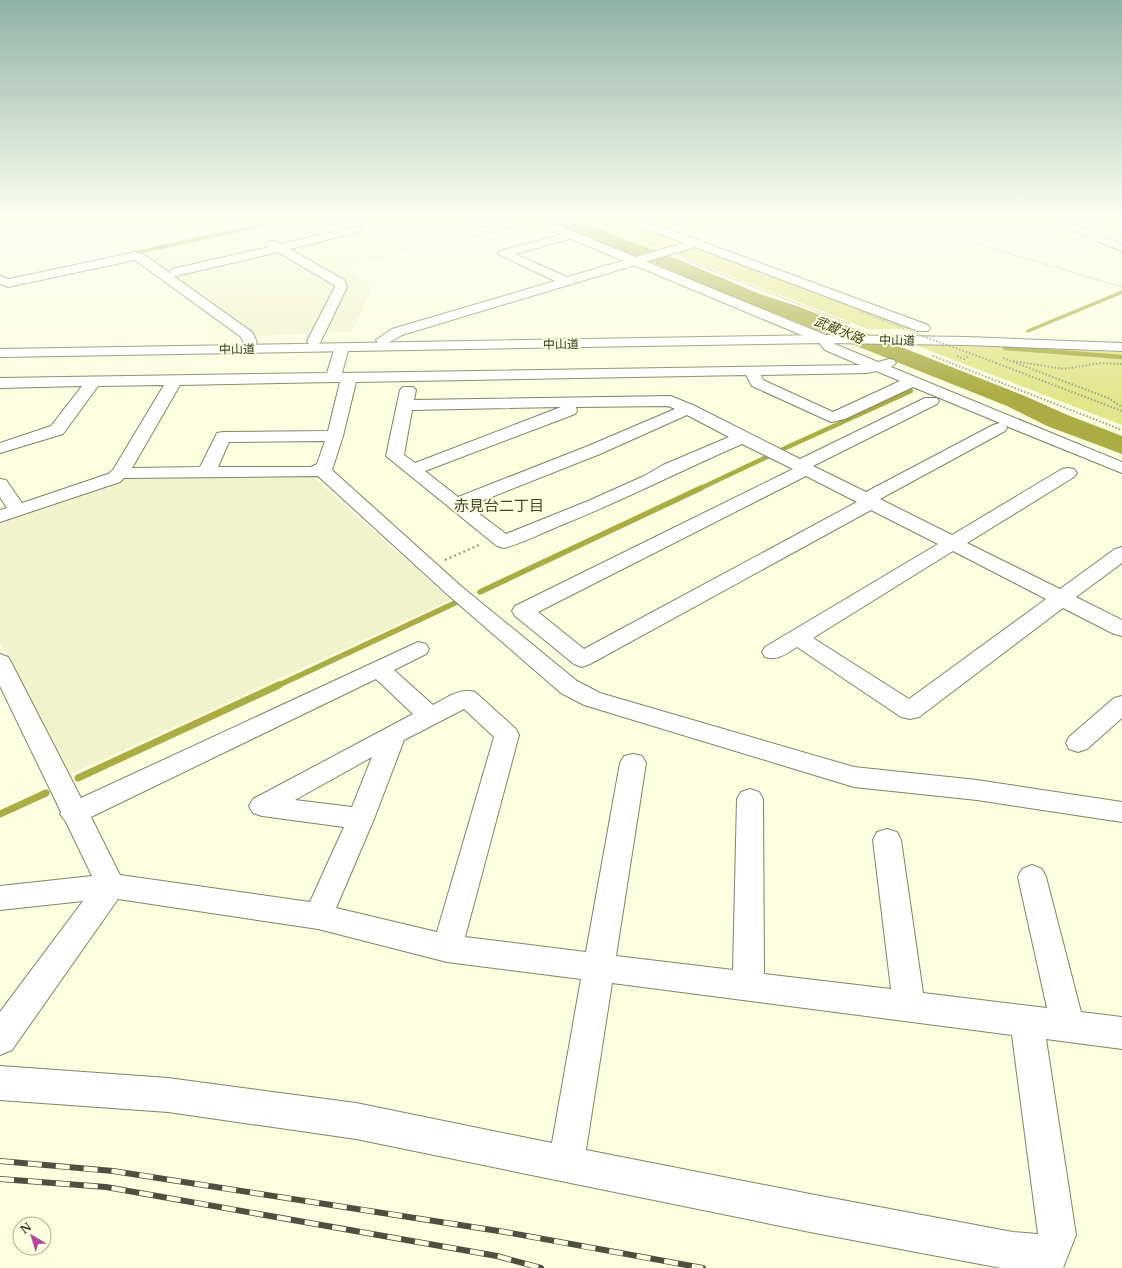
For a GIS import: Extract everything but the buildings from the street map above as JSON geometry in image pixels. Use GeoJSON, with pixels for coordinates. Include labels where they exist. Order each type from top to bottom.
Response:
{"type":"FeatureCollection","features":[{"type":"Feature","properties":{"kind":"main road"},"geometry":{"type":"LineString","coordinates":[[0,280],[8,283],[36,277]]}},
{"type":"Feature","properties":{"kind":"main road"},"geometry":{"type":"LineString","coordinates":[[167,277],[247,335],[250,342]]}},
{"type":"Feature","properties":{"kind":"main road"},"geometry":{"type":"LineString","coordinates":[[314,341],[341,287],[340,283],[330,277]]}},
{"type":"Feature","properties":{"kind":"main road"},"geometry":{"type":"LineString","coordinates":[[557,277],[567,282]]}},
{"type":"Feature","properties":{"kind":"main road"},"geometry":{"type":"LineString","coordinates":[[383,340],[397,332],[583,277]]}},
{"type":"Feature","properties":{"kind":"main road"},"geometry":{"type":"LineString","coordinates":[[681,277],[825,337],[884,365],[913,381],[1122,468]]}},
{"type":"Feature","properties":{"kind":"main road"},"geometry":{"type":"LineString","coordinates":[[787,277],[923,328]]}},
{"type":"Feature","properties":{"kind":"main road","name":"中山道"},"geometry":{"type":"LineString","coordinates":[[0,352],[342,347],[825,337],[862,330],[1122,341]]}},
{"type":"Feature","properties":{"kind":"main road","name":"中山道"},"geometry":{"type":"LineString","coordinates":[[0,346],[383,340],[825,337],[1122,347]]}},
{"type":"Feature","properties":{"kind":"main road"},"geometry":{"type":"LineString","coordinates":[[120,473],[313,472],[325,468],[335,436],[341,378],[342,347]]}},
{"type":"Feature","properties":{"kind":"main road"},"geometry":{"type":"LineString","coordinates":[[0,383],[867,369],[884,365],[1122,458]]}},
{"type":"Feature","properties":{"kind":"main road"},"geometry":{"type":"LineString","coordinates":[[751,371],[757,384],[831,417],[839,416],[913,381]]}},
{"type":"Feature","properties":{"kind":"main road"},"geometry":{"type":"LineString","coordinates":[[664,373],[671,401]]}},
{"type":"Feature","properties":{"kind":"main road"},"geometry":{"type":"LineString","coordinates":[[410,376],[406,405],[395,456],[504,542],[574,512],[595,505],[650,480],[669,469],[743,437]]}},
{"type":"Feature","properties":{"kind":"main road"},"geometry":{"type":"LineString","coordinates":[[0,516],[114,478],[120,473],[175,380]]}},
{"type":"Feature","properties":{"kind":"main road"},"geometry":{"type":"LineString","coordinates":[[0,448],[57,430],[93,382]]}},
{"type":"Feature","properties":{"kind":"main road"},"geometry":{"type":"LineString","coordinates":[[406,405],[671,401],[868,502],[953,543],[1122,629]]}},
{"type":"Feature","properties":{"kind":"main road"},"geometry":{"type":"LineString","coordinates":[[931,401],[523,610],[582,659],[868,502],[999,428]]}},
{"type":"Feature","properties":{"kind":"main road"},"geometry":{"type":"LineString","coordinates":[[414,470],[569,411],[568,403]]}},
{"type":"Feature","properties":{"kind":"main road"},"geometry":{"type":"LineString","coordinates":[[457,504],[594,450],[614,440],[689,409]]}},
{"type":"Feature","properties":{"kind":"main road"},"geometry":{"type":"LineString","coordinates":[[206,473],[223,437],[335,436]]}},
{"type":"Feature","properties":{"kind":"main road"},"geometry":{"type":"LineString","coordinates":[[320,469],[455,591],[570,687],[592,699],[854,777],[977,790],[1122,812]]}},
{"type":"Feature","properties":{"kind":"main road"},"geometry":{"type":"LineString","coordinates":[[773,652],[1068,473]]}},
{"type":"Feature","properties":{"kind":"main road"},"geometry":{"type":"LineString","coordinates":[[0,484],[18,510]]}},
{"type":"Feature","properties":{"kind":"main road"},"geometry":{"type":"LineString","coordinates":[[798,638],[910,711],[1122,553]]}},
{"type":"Feature","properties":{"kind":"main road"},"geometry":{"type":"LineString","coordinates":[[73,814],[418,649]]}},
{"type":"Feature","properties":{"kind":"main road"},"geometry":{"type":"LineString","coordinates":[[0,662],[73,814],[111,886]]}},
{"type":"Feature","properties":{"kind":"main road"},"geometry":{"type":"LineString","coordinates":[[378,668],[431,717]]}},
{"type":"Feature","properties":{"kind":"main road"},"geometry":{"type":"LineString","coordinates":[[360,819],[262,806],[394,734],[467,698],[507,734],[447,948]]}},
{"type":"Feature","properties":{"kind":"main road"},"geometry":{"type":"LineString","coordinates":[[1078,743],[1122,704]]}},
{"type":"Feature","properties":{"kind":"main road"},"geometry":{"type":"LineString","coordinates":[[318,916],[360,819],[394,734]]}},
{"type":"Feature","properties":{"kind":"main road"},"geometry":{"type":"LineString","coordinates":[[566,1164],[633,763]]}},
{"type":"Feature","properties":{"kind":"main road"},"geometry":{"type":"LineString","coordinates":[[748,987],[750,799]]}},
{"type":"Feature","properties":{"kind":"main road"},"geometry":{"type":"LineString","coordinates":[[887,840],[909,1007]]}},
{"type":"Feature","properties":{"kind":"main road"},"geometry":{"type":"LineString","coordinates":[[1032,877],[1068,1027]]}},
{"type":"Feature","properties":{"kind":"main road"},"geometry":{"type":"LineString","coordinates":[[0,1039],[111,886]]}},
{"type":"Feature","properties":{"kind":"main road"},"geometry":{"type":"LineString","coordinates":[[0,898],[111,886],[318,916],[447,948],[1122,1033]]}},
{"type":"Feature","properties":{"kind":"main road"},"geometry":{"type":"LineString","coordinates":[[0,1083],[168,1095],[356,1121],[810,1213],[1013,1251],[1049,1256],[1057,1234],[1027,1022]]}},
{"type":"Feature","properties":{"kind":"path"},"geometry":{"type":"LineString","coordinates":[[727,277],[862,330]]}},
{"type":"Feature","properties":{"kind":"path"},"geometry":{"type":"LineString","coordinates":[[1089,277],[1122,287]]}},
{"type":"Feature","properties":{"kind":"path"},"geometry":{"type":"LineString","coordinates":[[861,312],[1122,412]]}},
{"type":"Feature","properties":{"kind":"path"},"geometry":{"type":"LineString","coordinates":[[931,355],[1122,430]]}},
{"type":"Feature","properties":{"kind":"path"},"geometry":{"type":"LineString","coordinates":[[1002,358],[1108,398],[1122,407]]}},
{"type":"Feature","properties":{"kind":"path"},"geometry":{"type":"LineString","coordinates":[[1008,360],[1064,369],[1100,363],[1122,364]]}},
{"type":"Feature","properties":{"kind":"path"},"geometry":{"type":"LineString","coordinates":[[429,566],[498,537]]}},
{"type":"Feature","properties":{"kind":"shaded area"},"geometry":{"type":"Polygon","coordinates":[[[172,277],[360,277],[374,285],[351,332],[253,336],[172,277]]]}},
{"type":"Feature","properties":{"kind":"shaded area"},"geometry":{"type":"Polygon","coordinates":[[[311,475],[451,600],[67,776],[0,642],[0,519],[123,479],[311,475]]]}},
{"type":"Feature","properties":{"kind":"green space"},"geometry":{"type":"Polygon","coordinates":[[[734,277],[782,277],[913,326],[915,329],[868,329],[734,277]]]}},
{"type":"Feature","properties":{"kind":"green space"},"geometry":{"type":"Polygon","coordinates":[[[915,345],[1122,352],[1122,425],[915,345]]]}},
{"type":"Feature","properties":{"kind":"waterway","name":"武蔵水路"},"geometry":{"type":"LineString","coordinates":[[702,277],[749,298],[792,312],[1016,401],[1056,420],[1122,446]]}},
{"type":"Feature","properties":{"kind":"waterway"},"geometry":{"type":"LineString","coordinates":[[1028,331],[1122,292]]}},
{"type":"Feature","properties":{"kind":"waterway"},"geometry":{"type":"LineString","coordinates":[[1005,348],[1122,357]]}},
{"type":"Feature","properties":{"kind":"waterway"},"geometry":{"type":"LineString","coordinates":[[781,450],[911,391]]}},
{"type":"Feature","properties":{"kind":"waterway"},"geometry":{"type":"LineString","coordinates":[[699,489],[769,456]]}},
{"type":"Feature","properties":{"kind":"waterway"},"geometry":{"type":"LineString","coordinates":[[480,592],[701,488]]}},
{"type":"Feature","properties":{"kind":"waterway"},"geometry":{"type":"LineString","coordinates":[[277,686],[455,603]]}},
{"type":"Feature","properties":{"kind":"waterway"},"geometry":{"type":"LineString","coordinates":[[78,778],[279,685]]}},
{"type":"Feature","properties":{"kind":"waterway"},"geometry":{"type":"LineString","coordinates":[[0,814],[46,793]]}},
{"type":"Feature","properties":{"kind":"railway"},"geometry":{"type":"LineString","coordinates":[[0,1161],[113,1171],[505,1232],[703,1268]]}},
{"type":"Feature","properties":{"kind":"railway"},"geometry":{"type":"LineString","coordinates":[[0,1179],[106,1187],[497,1256],[541,1268]]}},
{"type":"Feature","properties":{"kind":"district","name":"赤見台二丁目"},"geometry":{"type":"Point","coordinates":[499,505]}}]}
